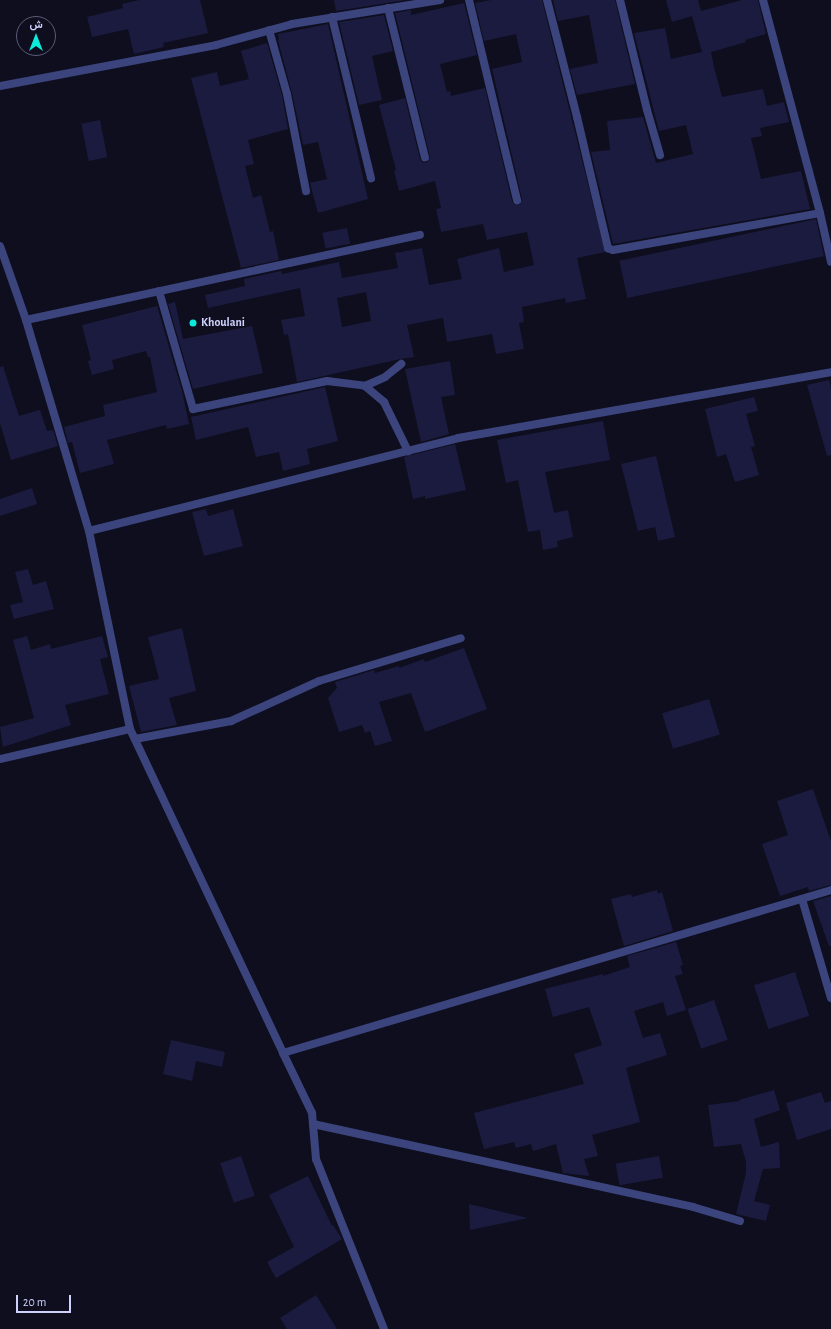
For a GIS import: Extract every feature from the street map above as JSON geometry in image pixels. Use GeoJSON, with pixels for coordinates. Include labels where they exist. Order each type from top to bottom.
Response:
{"type":"FeatureCollection","features":[{"type":"Feature","properties":{"kind":"street"},"geometry":{"type":"LineString","coordinates":[[0,86],[216,45],[292,24],[440,0]]}},
{"type":"Feature","properties":{"kind":"street"},"geometry":{"type":"LineString","coordinates":[[469,0],[517,200]]}},
{"type":"Feature","properties":{"kind":"street"},"geometry":{"type":"LineString","coordinates":[[547,0],[578,117],[608,248],[613,250],[820,213]]}},
{"type":"Feature","properties":{"kind":"street"},"geometry":{"type":"LineString","coordinates":[[620,0],[646,110],[660,155]]}},
{"type":"Feature","properties":{"kind":"street"},"geometry":{"type":"LineString","coordinates":[[763,0],[820,213],[831,262]]}},
{"type":"Feature","properties":{"kind":"street"},"geometry":{"type":"LineString","coordinates":[[388,8],[425,158]]}},
{"type":"Feature","properties":{"kind":"street"},"geometry":{"type":"LineString","coordinates":[[332,17],[371,178]]}},
{"type":"Feature","properties":{"kind":"street"},"geometry":{"type":"LineString","coordinates":[[270,30],[287,94],[306,191]]}},
{"type":"Feature","properties":{"kind":"street"},"geometry":{"type":"LineString","coordinates":[[26,320],[420,235]]}},
{"type":"Feature","properties":{"kind":"street"},"geometry":{"type":"LineString","coordinates":[[0,246],[26,320],[90,531],[130,729],[312,1112],[316,1159],[384,1329]]}},
{"type":"Feature","properties":{"kind":"street"},"geometry":{"type":"LineString","coordinates":[[158,291],[193,409],[327,381],[365,386],[385,377],[401,364]]}},
{"type":"Feature","properties":{"kind":"street"},"geometry":{"type":"LineString","coordinates":[[90,531],[458,438],[831,372]]}},
{"type":"Feature","properties":{"kind":"street"},"geometry":{"type":"LineString","coordinates":[[365,386],[384,402],[408,451]]}},
{"type":"Feature","properties":{"kind":"street"},"geometry":{"type":"LineString","coordinates":[[135,739],[231,721],[319,681],[461,638]]}},
{"type":"Feature","properties":{"kind":"street"},"geometry":{"type":"LineString","coordinates":[[0,759],[130,729]]}},
{"type":"Feature","properties":{"kind":"street"},"geometry":{"type":"LineString","coordinates":[[284,1053],[831,890]]}},
{"type":"Feature","properties":{"kind":"street"},"geometry":{"type":"LineString","coordinates":[[802,899],[831,998]]}},
{"type":"Feature","properties":{"kind":"street"},"geometry":{"type":"LineString","coordinates":[[313,1124],[693,1207],[740,1221]]}},
{"type":"Feature","properties":{"kind":"building"},"geometry":{"type":"Polygon","coordinates":[[[139,0],[200,0],[208,33],[163,43],[164,47],[134,54],[128,29],[92,37],[87,17],[123,8],[122,4],[139,0]]]}},
{"type":"Feature","properties":{"kind":"building"},"geometry":{"type":"Polygon","coordinates":[[[334,0],[406,0],[336,11],[334,0]]]}},
{"type":"Feature","properties":{"kind":"building"},"geometry":{"type":"Polygon","coordinates":[[[491,0],[542,0],[605,252],[577,258],[586,299],[566,303],[565,298],[522,307],[524,322],[519,323],[524,349],[496,354],[492,334],[447,342],[443,318],[407,325],[414,357],[297,382],[288,334],[284,335],[281,320],[305,316],[300,288],[208,308],[205,295],[245,286],[244,279],[281,271],[282,274],[339,262],[342,278],[398,268],[395,253],[422,248],[429,285],[462,279],[457,259],[499,248],[504,272],[534,265],[527,232],[487,240],[483,224],[441,232],[436,209],[441,208],[435,181],[399,191],[394,171],[396,170],[379,105],[405,98],[420,159],[423,163],[428,162],[430,157],[395,13],[411,10],[411,15],[464,3],[477,55],[440,64],[447,92],[450,91],[451,96],[485,88],[512,201],[515,205],[520,204],[522,199],[492,69],[522,62],[516,34],[484,41],[475,3],[491,0]],[[366,292],[337,298],[342,327],[371,321],[366,292]]]}},
{"type":"Feature","properties":{"kind":"building"},"geometry":{"type":"Polygon","coordinates":[[[553,0],[615,0],[635,84],[577,95],[570,69],[598,63],[589,15],[558,21],[553,0]]]}},
{"type":"Feature","properties":{"kind":"building"},"geometry":{"type":"Polygon","coordinates":[[[666,0],[698,0],[701,11],[742,0],[758,0],[766,34],[745,40],[746,42],[711,52],[714,67],[722,97],[763,89],[767,106],[784,102],[789,122],[760,128],[762,136],[751,138],[761,179],[801,171],[810,209],[613,244],[591,152],[610,150],[607,121],[643,117],[656,163],[693,154],[686,125],[659,131],[634,33],[665,28],[671,59],[702,52],[692,16],[672,22],[666,0]]]}},
{"type":"Feature","properties":{"kind":"building"},"geometry":{"type":"Polygon","coordinates":[[[384,15],[393,51],[372,56],[382,100],[359,105],[339,22],[384,15]]]}},
{"type":"Feature","properties":{"kind":"building"},"geometry":{"type":"Polygon","coordinates":[[[328,24],[368,199],[318,213],[310,183],[327,179],[318,142],[303,145],[292,93],[278,40],[278,34],[328,24]]]}},
{"type":"Feature","properties":{"kind":"building"},"geometry":{"type":"Polygon","coordinates":[[[267,43],[282,95],[288,129],[248,140],[254,164],[245,166],[253,198],[261,195],[270,232],[273,231],[279,260],[241,268],[191,78],[217,72],[220,86],[249,79],[241,51],[267,43]]]}},
{"type":"Feature","properties":{"kind":"building"},"geometry":{"type":"Polygon","coordinates":[[[100,120],[107,157],[89,161],[81,124],[100,120]]]}},
{"type":"Feature","properties":{"kind":"building"},"geometry":{"type":"Polygon","coordinates":[[[816,219],[824,256],[627,298],[619,261],[816,219]]]}},
{"type":"Feature","properties":{"kind":"building"},"geometry":{"type":"Polygon","coordinates":[[[347,228],[350,244],[326,248],[322,233],[347,228]]]}},
{"type":"Feature","properties":{"kind":"building"},"geometry":{"type":"Polygon","coordinates":[[[175,302],[183,339],[252,326],[263,373],[193,389],[168,304],[175,302]]]}},
{"type":"Feature","properties":{"kind":"building"},"geometry":{"type":"Polygon","coordinates":[[[157,306],[182,391],[189,424],[167,429],[166,425],[107,440],[114,464],[80,473],[72,442],[68,443],[64,427],[105,416],[103,405],[157,392],[150,357],[148,357],[146,351],[112,360],[114,369],[92,375],[88,361],[91,360],[82,325],[157,306]]]}},
{"type":"Feature","properties":{"kind":"building"},"geometry":{"type":"Polygon","coordinates":[[[450,361],[455,395],[441,397],[449,434],[421,442],[405,369],[450,361]]]}},
{"type":"Feature","properties":{"kind":"building"},"geometry":{"type":"Polygon","coordinates":[[[3,366],[19,416],[40,410],[47,431],[53,430],[58,446],[11,460],[0,423],[0,367],[3,366]]]}},
{"type":"Feature","properties":{"kind":"building"},"geometry":{"type":"Polygon","coordinates":[[[829,380],[831,388],[831,455],[827,456],[807,385],[829,380]]]}},
{"type":"Feature","properties":{"kind":"building"},"geometry":{"type":"Polygon","coordinates":[[[325,387],[338,441],[307,449],[310,464],[283,471],[279,452],[256,457],[248,427],[196,440],[191,417],[325,387]]]}},
{"type":"Feature","properties":{"kind":"building"},"geometry":{"type":"Polygon","coordinates":[[[754,397],[758,411],[746,414],[755,446],[751,447],[759,475],[735,482],[726,454],[717,457],[705,409],[754,397]]]}},
{"type":"Feature","properties":{"kind":"building"},"geometry":{"type":"Polygon","coordinates":[[[603,421],[610,460],[545,472],[554,513],[568,510],[573,537],[557,541],[558,547],[543,550],[540,530],[528,532],[518,480],[506,483],[497,440],[603,421]]]}},
{"type":"Feature","properties":{"kind":"building"},"geometry":{"type":"Polygon","coordinates":[[[455,444],[466,490],[425,499],[425,496],[413,499],[404,457],[455,444]]]}},
{"type":"Feature","properties":{"kind":"building"},"geometry":{"type":"Polygon","coordinates":[[[656,456],[675,537],[658,541],[655,527],[638,531],[621,464],[656,456]]]}},
{"type":"Feature","properties":{"kind":"building"},"geometry":{"type":"Polygon","coordinates":[[[32,488],[37,504],[0,516],[0,499],[32,488]]]}},
{"type":"Feature","properties":{"kind":"building"},"geometry":{"type":"Polygon","coordinates":[[[206,509],[208,516],[233,509],[243,546],[204,556],[192,512],[206,509]]]}},
{"type":"Feature","properties":{"kind":"building"},"geometry":{"type":"Polygon","coordinates":[[[28,569],[33,585],[46,581],[54,609],[14,619],[10,605],[23,602],[15,572],[28,569]]]}},
{"type":"Feature","properties":{"kind":"building"},"geometry":{"type":"Polygon","coordinates":[[[182,628],[196,691],[169,698],[177,725],[141,732],[129,686],[159,679],[148,637],[182,628]]]}},
{"type":"Feature","properties":{"kind":"building"},"geometry":{"type":"Polygon","coordinates":[[[27,636],[31,650],[50,644],[51,649],[102,636],[108,657],[100,659],[109,694],[65,705],[71,725],[3,747],[0,727],[34,718],[13,640],[27,636]]]}},
{"type":"Feature","properties":{"kind":"building"},"geometry":{"type":"Polygon","coordinates":[[[464,648],[487,709],[425,732],[411,693],[379,702],[392,741],[375,746],[370,731],[365,733],[362,725],[339,732],[328,698],[337,688],[335,682],[374,670],[375,673],[399,666],[399,668],[424,659],[425,662],[464,648]]]}},
{"type":"Feature","properties":{"kind":"building"},"geometry":{"type":"Polygon","coordinates":[[[709,699],[720,734],[673,749],[662,713],[709,699]]]}},
{"type":"Feature","properties":{"kind":"building"},"geometry":{"type":"Polygon","coordinates":[[[813,789],[831,841],[831,885],[809,891],[808,887],[780,896],[762,844],[788,835],[777,801],[813,789]]]}},
{"type":"Feature","properties":{"kind":"building"},"geometry":{"type":"Polygon","coordinates":[[[657,890],[658,894],[662,892],[673,931],[624,946],[611,899],[631,894],[632,897],[657,890]]]}},
{"type":"Feature","properties":{"kind":"building"},"geometry":{"type":"Polygon","coordinates":[[[831,896],[831,946],[829,946],[813,901],[831,896]]]}},
{"type":"Feature","properties":{"kind":"building"},"geometry":{"type":"Polygon","coordinates":[[[676,942],[683,965],[680,966],[683,974],[675,976],[686,1010],[667,1016],[663,1002],[634,1011],[643,1038],[660,1033],[667,1055],[626,1068],[640,1122],[592,1135],[598,1156],[584,1159],[589,1176],[563,1173],[556,1144],[533,1151],[531,1144],[516,1148],[514,1142],[484,1149],[474,1113],[584,1084],[574,1054],[602,1045],[589,1007],[553,1017],[545,989],[603,974],[603,976],[630,967],[627,956],[676,942]]]}},
{"type":"Feature","properties":{"kind":"building"},"geometry":{"type":"Polygon","coordinates":[[[795,972],[809,1016],[768,1029],[754,985],[795,972]]]}},
{"type":"Feature","properties":{"kind":"building"},"geometry":{"type":"Polygon","coordinates":[[[714,1000],[728,1040],[701,1049],[688,1009],[714,1000]]]}},
{"type":"Feature","properties":{"kind":"building"},"geometry":{"type":"Polygon","coordinates":[[[171,1040],[225,1052],[222,1067],[196,1061],[192,1081],[163,1074],[171,1040]]]}},
{"type":"Feature","properties":{"kind":"building"},"geometry":{"type":"Polygon","coordinates":[[[774,1090],[780,1110],[754,1119],[761,1147],[779,1142],[780,1168],[763,1169],[754,1201],[770,1205],[766,1221],[736,1214],[746,1173],[746,1162],[741,1144],[714,1147],[708,1105],[740,1101],[739,1100],[774,1090]]]}},
{"type":"Feature","properties":{"kind":"building"},"geometry":{"type":"Polygon","coordinates":[[[821,1092],[825,1103],[831,1101],[831,1129],[797,1140],[786,1103],[821,1092]]]}},
{"type":"Feature","properties":{"kind":"building"},"geometry":{"type":"Polygon","coordinates":[[[241,1156],[255,1196],[234,1203],[220,1163],[241,1156]]]}},
{"type":"Feature","properties":{"kind":"building"},"geometry":{"type":"Polygon","coordinates":[[[659,1156],[663,1178],[619,1185],[616,1164],[659,1156]]]}},
{"type":"Feature","properties":{"kind":"building"},"geometry":{"type":"Polygon","coordinates":[[[308,1176],[332,1226],[333,1225],[342,1239],[276,1278],[267,1262],[294,1247],[269,1195],[308,1176]]]}},
{"type":"Feature","properties":{"kind":"building"},"geometry":{"type":"Polygon","coordinates":[[[469,1204],[528,1218],[470,1230],[469,1204]]]}},
{"type":"Feature","properties":{"kind":"building"},"geometry":{"type":"Polygon","coordinates":[[[316,1295],[337,1329],[287,1329],[280,1318],[316,1295]]]}},
{"type":"Feature","properties":{"kind":"place","name":"Khoulani"},"geometry":{"type":"Point","coordinates":[193,323]}}]}
